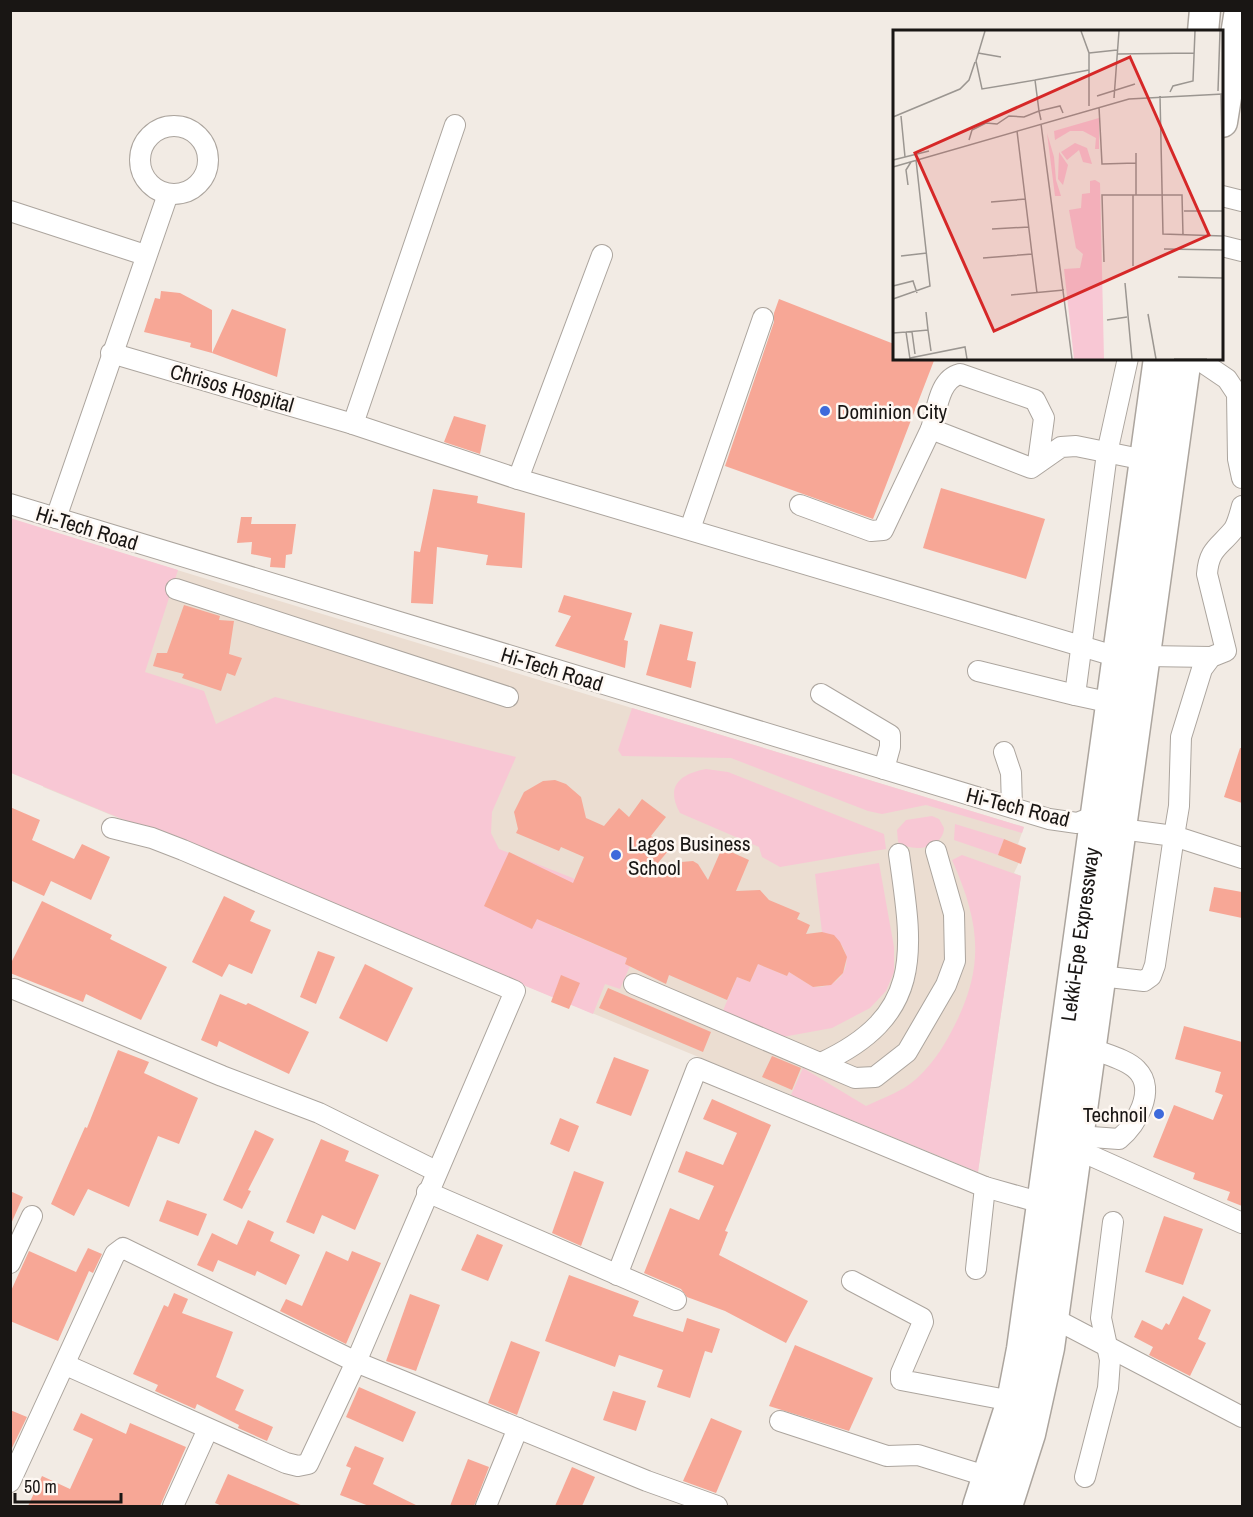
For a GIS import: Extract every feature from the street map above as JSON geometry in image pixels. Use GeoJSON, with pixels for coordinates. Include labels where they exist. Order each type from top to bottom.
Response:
{"type":"FeatureCollection","features":[{"type":"Feature","properties":{"kind":"highway"},"geometry":{"type":"LineString","coordinates":[[1203,30],[1205,10]]}},
{"type":"Feature","properties":{"kind":"highway"},"geometry":{"type":"LineString","coordinates":[[1223,110],[1240,10]]}},
{"type":"Feature","properties":{"kind":"highway","name":"Lekki-Epe Expressway"},"geometry":{"type":"LineString","coordinates":[[1007,1506],[1017,1481],[1040,1392],[1053,1318],[1100,976],[1112,703],[1131,656],[1145,460],[1159,360]]}},
{"type":"Feature","properties":{"kind":"highway","name":"Lekki-Epe Expressway"},"geometry":{"type":"LineString","coordinates":[[978,1506],[1012,1401],[1042,1203],[1108,822],[1131,656],[1186,360]]}},
{"type":"Feature","properties":{"kind":"street"},"geometry":{"type":"LineString","coordinates":[[353,424],[455,125]]}},
{"type":"Feature","properties":{"kind":"street"},"geometry":{"type":"LineString","coordinates":[[56,518],[111,353],[168,194]]}},
{"type":"Feature","properties":{"kind":"street"},"geometry":{"type":"LineString","coordinates":[[1223,196],[1242,201]]}},
{"type":"Feature","properties":{"kind":"street"},"geometry":{"type":"LineString","coordinates":[[10,211],[145,255]]}},
{"type":"Feature","properties":{"kind":"street"},"geometry":{"type":"LineString","coordinates":[[1223,246],[1242,251]]}},
{"type":"Feature","properties":{"kind":"street"},"geometry":{"type":"LineString","coordinates":[[518,478],[602,255]]}},
{"type":"Feature","properties":{"kind":"street"},"geometry":{"type":"LineString","coordinates":[[690,529],[726,419],[763,318]]}},
{"type":"Feature","properties":{"kind":"street","name":"Chrisos Hospital"},"geometry":{"type":"LineString","coordinates":[[111,353],[353,424],[518,478],[1080,647],[1131,656],[1211,657]]}},
{"type":"Feature","properties":{"kind":"street"},"geometry":{"type":"LineString","coordinates":[[1075,695],[1107,453],[1128,360]]}},
{"type":"Feature","properties":{"kind":"street"},"geometry":{"type":"LineString","coordinates":[[1199,360],[1227,379],[1237,394],[1240,418],[1238,459],[1242,478]]}},
{"type":"Feature","properties":{"kind":"street"},"geometry":{"type":"LineString","coordinates":[[800,505],[871,531],[883,530],[931,429],[945,383],[951,376],[960,374],[1035,400],[1044,418],[1038,462]]}},
{"type":"Feature","properties":{"kind":"street"},"geometry":{"type":"LineString","coordinates":[[931,429],[1031,468],[1060,447],[1076,446],[1145,460]]}},
{"type":"Feature","properties":{"kind":"street","name":"Hi-Tech Road"},"geometry":{"type":"LineString","coordinates":[[10,504],[1049,819],[1077,823],[1108,822],[1174,836],[1242,858]]}},
{"type":"Feature","properties":{"kind":"street"},"geometry":{"type":"LineString","coordinates":[[1100,976],[1144,981],[1151,976],[1155,965],[1179,806],[1181,737],[1202,669],[1211,657],[1226,651],[1207,573],[1208,561],[1213,550],[1235,527],[1242,506]]}},
{"type":"Feature","properties":{"kind":"street"},"geometry":{"type":"LineString","coordinates":[[176,589],[508,697]]}},
{"type":"Feature","properties":{"kind":"street"},"geometry":{"type":"LineString","coordinates":[[978,671],[1112,703]]}},
{"type":"Feature","properties":{"kind":"street"},"geometry":{"type":"LineString","coordinates":[[821,694],[890,735],[890,747],[884,769]]}},
{"type":"Feature","properties":{"kind":"street"},"geometry":{"type":"LineString","coordinates":[[1004,752],[1011,772],[1011,807]]}},
{"type":"Feature","properties":{"kind":"street"},"geometry":{"type":"LineString","coordinates":[[66,1365],[286,1462],[298,1466],[308,1464],[356,1362],[515,991],[183,850],[112,828]]}},
{"type":"Feature","properties":{"kind":"street"},"geometry":{"type":"LineString","coordinates":[[634,984],[855,1078],[875,1077],[907,1052],[930,1016],[955,961],[954,914],[936,850]]}},
{"type":"Feature","properties":{"kind":"street"},"geometry":{"type":"LineString","coordinates":[[821,1063],[840,1054],[886,1017],[900,990],[909,963],[910,946],[899,854]]}},
{"type":"Feature","properties":{"kind":"street"},"geometry":{"type":"LineString","coordinates":[[14,989],[222,1076],[319,1113],[436,1171]]}},
{"type":"Feature","properties":{"kind":"street"},"geometry":{"type":"LineString","coordinates":[[1077,1142],[1119,1139],[1132,1127],[1144,1099],[1144,1078],[1136,1068],[1090,1048]]}},
{"type":"Feature","properties":{"kind":"street"},"geometry":{"type":"LineString","coordinates":[[617,1275],[697,1068],[985,1187],[1042,1203]]}},
{"type":"Feature","properties":{"kind":"street"},"geometry":{"type":"LineString","coordinates":[[1077,1142],[1242,1223]]}},
{"type":"Feature","properties":{"kind":"street"},"geometry":{"type":"LineString","coordinates":[[976,1269],[985,1187]]}},
{"type":"Feature","properties":{"kind":"street"},"geometry":{"type":"LineString","coordinates":[[427,1192],[676,1300]]}},
{"type":"Feature","properties":{"kind":"street"},"geometry":{"type":"LineString","coordinates":[[10,1263],[32,1216]]}},
{"type":"Feature","properties":{"kind":"street"},"geometry":{"type":"LineString","coordinates":[[1085,1477],[1108,1388],[1108,1347],[1101,1318],[1113,1222]]}},
{"type":"Feature","properties":{"kind":"street"},"geometry":{"type":"LineString","coordinates":[[10,1482],[66,1365],[115,1254],[123,1248],[356,1362],[717,1506]]}},
{"type":"Feature","properties":{"kind":"street"},"geometry":{"type":"LineString","coordinates":[[852,1281],[922,1318],[923,1322],[901,1373],[901,1380],[1012,1401]]}},
{"type":"Feature","properties":{"kind":"street"},"geometry":{"type":"LineString","coordinates":[[1053,1318],[1242,1417]]}},
{"type":"Feature","properties":{"kind":"street"},"geometry":{"type":"LineString","coordinates":[[780,1421],[888,1456],[918,1455],[989,1477]]}},
{"type":"Feature","properties":{"kind":"street"},"geometry":{"type":"LineString","coordinates":[[486,1506],[518,1428]]}},
{"type":"Feature","properties":{"kind":"street"},"geometry":{"type":"LineString","coordinates":[[173,1506],[208,1429]]}},
{"type":"Feature","properties":{"kind":"shaded area"},"geometry":{"type":"Polygon","coordinates":[[[10,518],[178,570],[145,672],[204,691],[216,724],[275,697],[516,757],[492,812],[491,833],[499,849],[575,879],[554,927],[627,958],[625,964],[630,966],[620,989],[605,984],[593,1014],[11,773],[10,518]]]}},
{"type":"Feature","properties":{"kind":"shaded area","name":"Lagos Business School"},"geometry":{"type":"Polygon","coordinates":[[[118,552],[1024,827],[1018,844],[1026,848],[1014,873],[1021,876],[978,1172],[43,787],[118,552]]]}},
{"type":"Feature","properties":{"kind":"shaded area"},"geometry":{"type":"Polygon","coordinates":[[[632,708],[1024,827],[1022,833],[926,805],[882,814],[868,811],[731,758],[622,756],[618,750],[632,708]]]}},
{"type":"Feature","properties":{"kind":"shaded area"},"geometry":{"type":"Polygon","coordinates":[[[706,769],[728,772],[884,834],[886,849],[780,867],[762,857],[759,847],[680,813],[674,795],[678,783],[689,774],[706,769]]]}},
{"type":"Feature","properties":{"kind":"shaded area"},"geometry":{"type":"Polygon","coordinates":[[[932,816],[939,819],[944,828],[942,835],[933,845],[918,848],[898,842],[897,830],[906,820],[932,816]]]}},
{"type":"Feature","properties":{"kind":"shaded area"},"geometry":{"type":"Polygon","coordinates":[[[955,824],[1004,839],[998,855],[954,840],[955,824]]]}},
{"type":"Feature","properties":{"kind":"shaded area"},"geometry":{"type":"Polygon","coordinates":[[[962,855],[1021,876],[978,1172],[791,1095],[803,1068],[866,1106],[904,1088],[918,1078],[935,1058],[961,1013],[974,969],[974,928],[962,884],[952,860],[962,855]]]}},
{"type":"Feature","properties":{"kind":"shaded area"},"geometry":{"type":"Polygon","coordinates":[[[879,863],[894,947],[894,972],[886,991],[870,1008],[832,1028],[777,1038],[722,1013],[737,977],[750,982],[758,964],[787,976],[789,972],[813,987],[826,986],[836,981],[843,974],[846,955],[842,946],[834,938],[822,932],[815,874],[879,863]]]}},
{"type":"Feature","properties":{"kind":"building"},"geometry":{"type":"Polygon","coordinates":[[[161,291],[180,293],[212,310],[212,353],[190,347],[191,343],[144,332],[155,298],[160,299],[161,291]]]}},
{"type":"Feature","properties":{"kind":"building","name":"Dominion City"},"geometry":{"type":"Polygon","coordinates":[[[779,299],[893,344],[893,360],[934,360],[873,519],[725,466],[774,322],[774,313],[779,299]]]}},
{"type":"Feature","properties":{"kind":"building"},"geometry":{"type":"Polygon","coordinates":[[[232,309],[286,329],[277,377],[212,353],[232,309]]]}},
{"type":"Feature","properties":{"kind":"building"},"geometry":{"type":"Polygon","coordinates":[[[454,416],[486,425],[480,454],[444,442],[454,416]]]}},
{"type":"Feature","properties":{"kind":"building"},"geometry":{"type":"Polygon","coordinates":[[[941,488],[1045,519],[1026,579],[923,548],[941,488]]]}},
{"type":"Feature","properties":{"kind":"building"},"geometry":{"type":"Polygon","coordinates":[[[433,489],[478,496],[477,503],[525,513],[522,568],[486,565],[488,555],[437,547],[433,604],[411,603],[414,551],[420,552],[433,489]]]}},
{"type":"Feature","properties":{"kind":"building"},"geometry":{"type":"Polygon","coordinates":[[[241,517],[252,517],[251,524],[296,524],[292,554],[286,555],[285,568],[270,567],[271,558],[251,554],[252,542],[237,543],[241,517]]]}},
{"type":"Feature","properties":{"kind":"building"},"geometry":{"type":"Polygon","coordinates":[[[564,595],[632,613],[624,640],[628,641],[625,668],[555,646],[571,616],[558,612],[564,595]]]}},
{"type":"Feature","properties":{"kind":"building"},"geometry":{"type":"Polygon","coordinates":[[[184,605],[220,616],[219,620],[234,621],[229,654],[242,658],[235,676],[227,673],[221,691],[182,678],[184,674],[153,666],[157,653],[167,653],[184,605]]]}},
{"type":"Feature","properties":{"kind":"building"},"geometry":{"type":"Polygon","coordinates":[[[660,624],[693,632],[687,660],[696,662],[691,688],[646,675],[660,624]]]}},
{"type":"Feature","properties":{"kind":"building"},"geometry":{"type":"Polygon","coordinates":[[[1240,748],[1242,748],[1242,803],[1224,797],[1240,748]]]}},
{"type":"Feature","properties":{"kind":"building"},"geometry":{"type":"Polygon","coordinates":[[[555,780],[566,784],[581,797],[586,818],[604,826],[619,808],[629,817],[642,799],[666,817],[651,836],[669,850],[657,864],[693,861],[698,864],[708,880],[722,848],[749,860],[736,891],[760,890],[769,900],[800,913],[797,919],[810,925],[806,934],[822,932],[834,935],[847,957],[843,973],[831,985],[813,987],[789,972],[787,976],[758,964],[750,982],[737,977],[727,1000],[669,975],[666,984],[625,964],[627,958],[537,919],[532,929],[484,906],[509,852],[573,883],[584,857],[561,847],[559,851],[516,833],[518,829],[514,812],[524,792],[543,781],[555,780]]]}},
{"type":"Feature","properties":{"kind":"building"},"geometry":{"type":"Polygon","coordinates":[[[10,807],[40,820],[32,840],[74,859],[82,844],[110,857],[91,900],[51,881],[44,896],[10,880],[10,807]]]}},
{"type":"Feature","properties":{"kind":"building"},"geometry":{"type":"Polygon","coordinates":[[[1004,839],[1026,848],[1021,864],[998,855],[1004,839]]]}},
{"type":"Feature","properties":{"kind":"building"},"geometry":{"type":"Polygon","coordinates":[[[1214,887],[1242,892],[1242,918],[1209,911],[1214,887]]]}},
{"type":"Feature","properties":{"kind":"building"},"geometry":{"type":"Polygon","coordinates":[[[224,896],[255,911],[250,921],[271,930],[252,974],[229,964],[222,977],[192,962],[224,896]]]}},
{"type":"Feature","properties":{"kind":"building"},"geometry":{"type":"Polygon","coordinates":[[[42,901],[112,935],[110,939],[167,967],[141,1020],[86,994],[83,1002],[10,973],[10,965],[42,901]]]}},
{"type":"Feature","properties":{"kind":"building"},"geometry":{"type":"Polygon","coordinates":[[[318,951],[335,957],[316,1004],[300,997],[318,951]]]}},
{"type":"Feature","properties":{"kind":"building"},"geometry":{"type":"Polygon","coordinates":[[[365,964],[413,988],[387,1042],[339,1018],[365,964]]]}},
{"type":"Feature","properties":{"kind":"building"},"geometry":{"type":"Polygon","coordinates":[[[561,975],[580,983],[569,1009],[551,1002],[561,975]]]}},
{"type":"Feature","properties":{"kind":"building"},"geometry":{"type":"Polygon","coordinates":[[[608,988],[711,1032],[703,1052],[599,1008],[608,988]]]}},
{"type":"Feature","properties":{"kind":"building"},"geometry":{"type":"Polygon","coordinates":[[[220,994],[246,1005],[248,1003],[309,1032],[289,1074],[219,1041],[217,1047],[201,1040],[220,994]]]}},
{"type":"Feature","properties":{"kind":"building"},"geometry":{"type":"Polygon","coordinates":[[[1184,1026],[1242,1042],[1242,1206],[1227,1200],[1230,1192],[1193,1179],[1195,1173],[1153,1157],[1174,1105],[1213,1120],[1223,1095],[1215,1092],[1221,1072],[1175,1059],[1184,1026]]]}},
{"type":"Feature","properties":{"kind":"building"},"geometry":{"type":"Polygon","coordinates":[[[118,1050],[149,1062],[144,1073],[198,1098],[179,1144],[158,1136],[129,1207],[88,1189],[74,1216],[51,1204],[85,1127],[87,1128],[118,1050]]]}},
{"type":"Feature","properties":{"kind":"building"},"geometry":{"type":"Polygon","coordinates":[[[772,1056],[801,1068],[792,1090],[762,1077],[772,1056]]]}},
{"type":"Feature","properties":{"kind":"building"},"geometry":{"type":"Polygon","coordinates":[[[614,1057],[649,1070],[631,1116],[596,1103],[614,1057]]]}},
{"type":"Feature","properties":{"kind":"building"},"geometry":{"type":"Polygon","coordinates":[[[712,1099],[771,1125],[725,1231],[728,1232],[719,1255],[808,1301],[786,1343],[725,1311],[687,1297],[681,1289],[644,1273],[670,1208],[699,1220],[714,1186],[678,1172],[686,1151],[723,1165],[737,1133],[703,1119],[712,1099]]]}},
{"type":"Feature","properties":{"kind":"building"},"geometry":{"type":"Polygon","coordinates":[[[560,1118],[579,1126],[569,1152],[550,1144],[560,1118]]]}},
{"type":"Feature","properties":{"kind":"building"},"geometry":{"type":"Polygon","coordinates":[[[255,1130],[274,1139],[248,1190],[251,1191],[242,1209],[223,1200],[255,1130]]]}},
{"type":"Feature","properties":{"kind":"building"},"geometry":{"type":"Polygon","coordinates":[[[321,1139],[349,1151],[345,1161],[379,1175],[355,1230],[322,1215],[314,1234],[286,1222],[321,1139]]]}},
{"type":"Feature","properties":{"kind":"building"},"geometry":{"type":"Polygon","coordinates":[[[574,1171],[604,1182],[581,1246],[552,1233],[574,1171]]]}},
{"type":"Feature","properties":{"kind":"building"},"geometry":{"type":"Polygon","coordinates":[[[10,1191],[23,1197],[10,1226],[10,1191]]]}},
{"type":"Feature","properties":{"kind":"building"},"geometry":{"type":"Polygon","coordinates":[[[167,1200],[207,1214],[198,1236],[159,1221],[167,1200]]]}},
{"type":"Feature","properties":{"kind":"building"},"geometry":{"type":"Polygon","coordinates":[[[1164,1216],[1203,1229],[1183,1285],[1145,1272],[1164,1216]]]}},
{"type":"Feature","properties":{"kind":"building"},"geometry":{"type":"Polygon","coordinates":[[[248,1220],[274,1232],[270,1241],[300,1255],[286,1285],[257,1271],[255,1276],[218,1260],[213,1272],[197,1265],[212,1233],[237,1245],[248,1220]]]}},
{"type":"Feature","properties":{"kind":"building"},"geometry":{"type":"Polygon","coordinates":[[[477,1234],[503,1245],[488,1281],[461,1270],[477,1234]]]}},
{"type":"Feature","properties":{"kind":"building"},"geometry":{"type":"Polygon","coordinates":[[[88,1248],[102,1254],[93,1273],[89,1271],[58,1341],[10,1321],[10,1293],[29,1251],[76,1272],[88,1248]]]}},
{"type":"Feature","properties":{"kind":"building"},"geometry":{"type":"Polygon","coordinates":[[[326,1251],[348,1261],[352,1251],[381,1263],[346,1344],[280,1311],[286,1299],[302,1306],[326,1251]]]}},
{"type":"Feature","properties":{"kind":"building"},"geometry":{"type":"Polygon","coordinates":[[[569,1275],[639,1301],[633,1316],[683,1332],[687,1318],[720,1329],[712,1353],[705,1351],[690,1398],[657,1387],[663,1370],[619,1355],[615,1367],[545,1341],[569,1275]]]}},
{"type":"Feature","properties":{"kind":"building"},"geometry":{"type":"Polygon","coordinates":[[[174,1293],[188,1299],[182,1313],[233,1332],[216,1377],[244,1390],[235,1410],[273,1427],[267,1441],[238,1428],[239,1425],[197,1404],[195,1409],[155,1391],[158,1385],[133,1374],[164,1305],[168,1307],[174,1293]]]}},
{"type":"Feature","properties":{"kind":"building"},"geometry":{"type":"Polygon","coordinates":[[[410,1294],[440,1305],[416,1371],[386,1361],[410,1294]]]}},
{"type":"Feature","properties":{"kind":"building"},"geometry":{"type":"Polygon","coordinates":[[[1183,1296],[1211,1310],[1198,1339],[1206,1343],[1190,1376],[1149,1355],[1153,1347],[1134,1337],[1142,1320],[1162,1330],[1166,1323],[1169,1325],[1183,1296]]]}},
{"type":"Feature","properties":{"kind":"building"},"geometry":{"type":"Polygon","coordinates":[[[511,1341],[540,1352],[517,1415],[488,1403],[511,1341]]]}},
{"type":"Feature","properties":{"kind":"building"},"geometry":{"type":"Polygon","coordinates":[[[795,1345],[873,1378],[849,1431],[769,1406],[795,1345]]]}},
{"type":"Feature","properties":{"kind":"building"},"geometry":{"type":"Polygon","coordinates":[[[359,1387],[416,1412],[403,1442],[346,1417],[359,1387]]]}},
{"type":"Feature","properties":{"kind":"building"},"geometry":{"type":"Polygon","coordinates":[[[613,1391],[646,1401],[636,1431],[603,1420],[613,1391]]]}},
{"type":"Feature","properties":{"kind":"building"},"geometry":{"type":"Polygon","coordinates":[[[10,1410],[27,1417],[10,1452],[10,1410]]]}},
{"type":"Feature","properties":{"kind":"building"},"geometry":{"type":"Polygon","coordinates":[[[81,1413],[126,1434],[130,1423],[186,1447],[160,1506],[28,1506],[42,1476],[70,1489],[93,1439],[73,1430],[81,1413]]]}},
{"type":"Feature","properties":{"kind":"building"},"geometry":{"type":"Polygon","coordinates":[[[711,1418],[742,1431],[716,1493],[683,1481],[711,1418]]]}},
{"type":"Feature","properties":{"kind":"building"},"geometry":{"type":"Polygon","coordinates":[[[355,1446],[384,1458],[373,1484],[418,1506],[369,1506],[340,1495],[351,1468],[346,1466],[355,1446]]]}},
{"type":"Feature","properties":{"kind":"building"},"geometry":{"type":"Polygon","coordinates":[[[468,1459],[489,1467],[474,1506],[450,1506],[468,1459]]]}},
{"type":"Feature","properties":{"kind":"building"},"geometry":{"type":"Polygon","coordinates":[[[572,1467],[595,1477],[582,1506],[555,1506],[572,1467]]]}},
{"type":"Feature","properties":{"kind":"building"},"geometry":{"type":"Polygon","coordinates":[[[228,1474],[303,1506],[222,1506],[215,1503],[228,1474]]]}},
{"type":"Feature","properties":{"kind":"place","name":"Dominion City"},"geometry":{"type":"Point","coordinates":[825,411]}},
{"type":"Feature","properties":{"kind":"place","name":"Lagos Business School"},"geometry":{"type":"Point","coordinates":[616,855]}},
{"type":"Feature","properties":{"kind":"place","name":"Technoil"},"geometry":{"type":"Point","coordinates":[1159,1114]}}]}
